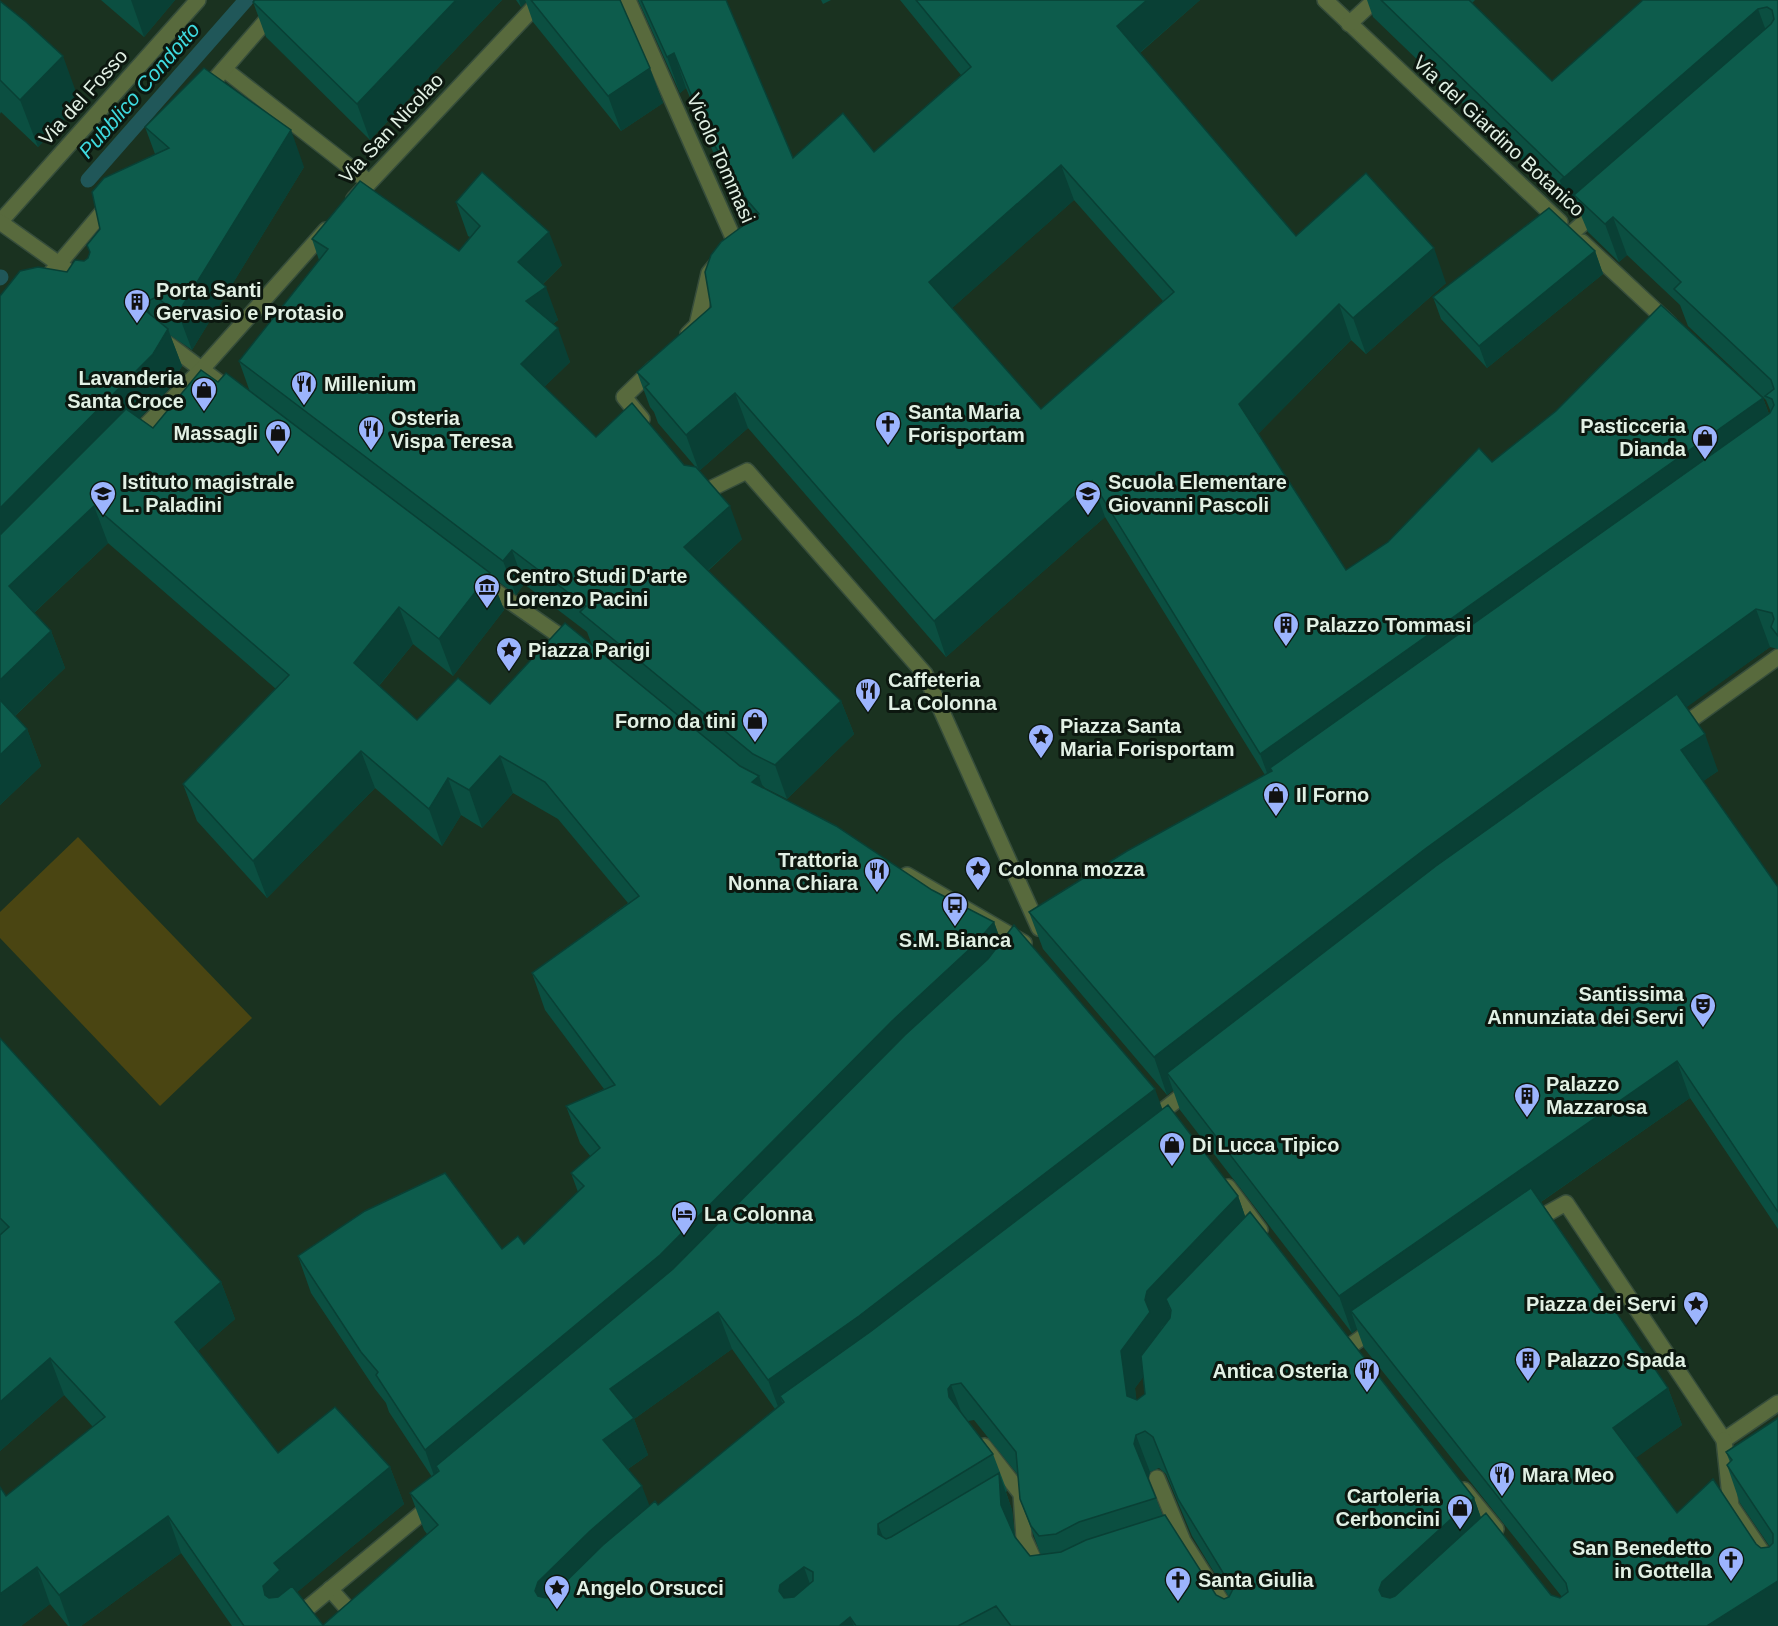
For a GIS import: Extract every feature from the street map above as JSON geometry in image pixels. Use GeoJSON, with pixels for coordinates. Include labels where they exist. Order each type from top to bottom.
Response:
{"type":"FeatureCollection","features":[{"type":"Feature","properties":{"kind":"street","name":"Via del Fosso"},"geometry":{"type":"LineString","coordinates":[[0,222],[198,0]]}},
{"type":"Feature","properties":{"kind":"street"},"geometry":{"type":"LineString","coordinates":[[194,104],[284,0]]}},
{"type":"Feature","properties":{"kind":"street","name":"Via San Nicolao"},"geometry":{"type":"LineString","coordinates":[[126,445],[201,369],[369,182],[541,0]]}},
{"type":"Feature","properties":{"kind":"street","name":"Vicolo Tommasi"},"geometry":{"type":"LineString","coordinates":[[628,0],[735,242],[709,273],[697,325],[681,341]]}},
{"type":"Feature","properties":{"kind":"street","name":"Via del Giardino Botanico"},"geometry":{"type":"LineString","coordinates":[[1325,0],[1684,336]]}},
{"type":"Feature","properties":{"kind":"street"},"geometry":{"type":"LineString","coordinates":[[1349,24],[1375,0]]}},
{"type":"Feature","properties":{"kind":"street"},"geometry":{"type":"LineString","coordinates":[[224,69],[369,182]]}},
{"type":"Feature","properties":{"kind":"street"},"geometry":{"type":"LineString","coordinates":[[30,298],[119,193]]}},
{"type":"Feature","properties":{"kind":"street"},"geometry":{"type":"LineString","coordinates":[[1572,233],[1608,202]]}},
{"type":"Feature","properties":{"kind":"street"},"geometry":{"type":"LineString","coordinates":[[0,222],[77,277]]}},
{"type":"Feature","properties":{"kind":"street"},"geometry":{"type":"LineString","coordinates":[[168,344],[247,403]]}},
{"type":"Feature","properties":{"kind":"street"},"geometry":{"type":"LineString","coordinates":[[653,432],[624,397],[665,357]]}},
{"type":"Feature","properties":{"kind":"street"},"geometry":{"type":"LineString","coordinates":[[689,475],[704,492],[747,471],[924,674],[1047,931],[1026,950],[897,869]]}},
{"type":"Feature","properties":{"kind":"street"},"geometry":{"type":"LineString","coordinates":[[470,573],[517,608],[582,650]]}},
{"type":"Feature","properties":{"kind":"street"},"geometry":{"type":"LineString","coordinates":[[1664,739],[1778,657]]}},
{"type":"Feature","properties":{"kind":"street"},"geometry":{"type":"LineString","coordinates":[[1177,1122],[1161,1105],[1202,1081]]}},
{"type":"Feature","properties":{"kind":"street"},"geometry":{"type":"LineString","coordinates":[[1217,1172],[1264,1240]]}},
{"type":"Feature","properties":{"kind":"street"},"geometry":{"type":"LineString","coordinates":[[1521,1229],[1566,1203],[1724,1440],[1731,1506],[1778,1576]]}},
{"type":"Feature","properties":{"kind":"street"},"geometry":{"type":"LineString","coordinates":[[1350,1346],[1388,1320]]}},
{"type":"Feature","properties":{"kind":"street"},"geometry":{"type":"LineString","coordinates":[[1724,1440],[1778,1403]]}},
{"type":"Feature","properties":{"kind":"street"},"geometry":{"type":"LineString","coordinates":[[971,1429],[1016,1497],[1024,1538],[1036,1568],[1048,1584]]}},
{"type":"Feature","properties":{"kind":"street"},"geometry":{"type":"LineString","coordinates":[[1157,1478],[1178,1542],[1237,1626]]}},
{"type":"Feature","properties":{"kind":"street"},"geometry":{"type":"LineString","coordinates":[[1458,1481],[1500,1541]]}},
{"type":"Feature","properties":{"kind":"street"},"geometry":{"type":"LineString","coordinates":[[286,1626],[450,1490]]}},
{"type":"Feature","properties":{"kind":"street"},"geometry":{"type":"LineString","coordinates":[[330,1589],[363,1626]]}},
{"type":"Feature","properties":{"kind":"shaded area"},"geometry":{"type":"Polygon","coordinates":[[[78,837],[252,1018],[160,1106],[0,938],[0,912],[78,837]]]}},
{"type":"Feature","properties":{"kind":"building"},"geometry":{"type":"Polygon","coordinates":[[[255,0],[456,0],[357,104],[253,2],[255,0]]]}},
{"type":"Feature","properties":{"kind":"building"},"geometry":{"type":"Polygon","coordinates":[[[531,0],[620,0],[650,68],[608,96],[531,0]]]}},
{"type":"Feature","properties":{"kind":"building"},"geometry":{"type":"Polygon","coordinates":[[[641,0],[726,0],[793,158],[843,113],[874,152],[971,67],[916,0],[1147,0],[1117,26],[1296,236],[1366,173],[1434,248],[1353,318],[1339,304],[1239,404],[1346,570],[1388,542],[1479,448],[1492,462],[1556,411],[1661,305],[1763,398],[1260,754],[1092,481],[934,621],[735,393],[686,435],[645,387],[649,384],[637,372],[711,307],[705,272],[711,255],[721,242],[759,214],[747,200],[706,131],[674,53],[667,57],[641,0]],[[1061,165],[929,282],[1041,409],[1174,292],[1061,165]]]}},
{"type":"Feature","properties":{"kind":"building"},"geometry":{"type":"Polygon","coordinates":[[[1381,0],[1469,0],[1552,81],[1643,0],[1778,0],[1778,636],[1771,627],[1774,619],[1772,613],[1756,609],[1425,849],[1154,1057],[1029,912],[1127,851],[1272,771],[1270,768],[1770,413],[1774,405],[1772,399],[1765,396],[1774,389],[1771,380],[1674,289],[1681,282],[1613,217],[1605,224],[1574,195],[1771,24],[1774,19],[1772,10],[1767,7],[1758,9],[1560,181],[1564,177],[1381,0]]]}},
{"type":"Feature","properties":{"kind":"building"},"geometry":{"type":"Polygon","coordinates":[[[0,1],[63,56],[20,100],[0,80],[0,1]]]}},
{"type":"Feature","properties":{"kind":"building"},"geometry":{"type":"Polygon","coordinates":[[[204,68],[291,130],[178,313],[156,297],[146,302],[146,311],[168,329],[153,354],[0,508],[0,296],[20,271],[38,267],[67,272],[75,260],[84,261],[88,258],[90,252],[87,245],[100,229],[92,192],[104,178],[169,148],[145,127],[204,68]]]}},
{"type":"Feature","properties":{"kind":"building"},"geometry":{"type":"Polygon","coordinates":[[[482,172],[549,232],[518,262],[546,287],[526,301],[558,328],[521,364],[596,437],[632,403],[684,465],[696,467],[730,506],[684,547],[841,701],[775,765],[753,754],[580,612],[586,606],[512,550],[503,561],[239,361],[328,249],[312,239],[360,181],[459,251],[480,226],[456,202],[482,172]]]}},
{"type":"Feature","properties":{"kind":"building"},"geometry":{"type":"Polygon","coordinates":[[[1549,208],[1595,251],[1479,346],[1433,297],[1549,208]]]}},
{"type":"Feature","properties":{"kind":"building"},"geometry":{"type":"Polygon","coordinates":[[[201,370],[218,382],[226,373],[490,573],[439,639],[399,607],[354,663],[417,720],[458,678],[490,704],[565,623],[740,766],[759,776],[752,782],[836,826],[932,890],[994,922],[974,945],[892,1021],[660,1255],[425,1450],[376,1375],[378,1372],[361,1352],[298,1256],[365,1211],[445,1173],[502,1249],[518,1236],[524,1244],[584,1186],[571,1173],[600,1148],[566,1106],[615,1085],[532,973],[639,896],[545,782],[500,756],[469,790],[448,778],[429,809],[361,751],[253,861],[183,784],[289,675],[94,506],[9,586],[51,631],[0,680],[0,535],[126,409],[153,428],[201,370]]]}},
{"type":"Feature","properties":{"kind":"building"},"geometry":{"type":"Polygon","coordinates":[[[1677,694],[1705,734],[1681,750],[1778,887],[1778,1212],[1677,1061],[1339,1296],[1167,1073],[1436,866],[1677,694]]]}},
{"type":"Feature","properties":{"kind":"building"},"geometry":{"type":"Polygon","coordinates":[[[0,700],[27,729],[0,755],[0,700]]]}},
{"type":"Feature","properties":{"kind":"building"},"geometry":{"type":"Polygon","coordinates":[[[1014,925],[1155,1089],[859,1316],[768,1380],[718,1312],[610,1389],[634,1418],[603,1440],[642,1486],[590,1531],[538,1582],[535,1591],[538,1596],[546,1598],[551,1596],[603,1545],[655,1501],[658,1505],[784,1402],[780,1396],[870,1332],[1168,1105],[1238,1196],[1147,1291],[1145,1300],[1150,1312],[1121,1351],[1127,1396],[1137,1400],[1145,1394],[1141,1356],[1170,1318],[1171,1310],[1166,1299],[1250,1212],[1474,1498],[1382,1582],[1379,1590],[1382,1596],[1390,1598],[1395,1596],[1486,1513],[1551,1595],[1560,1598],[1568,1592],[1566,1583],[1351,1311],[1531,1188],[1668,1388],[1613,1428],[1677,1513],[1713,1479],[1756,1544],[1761,1548],[1769,1547],[1773,1543],[1773,1534],[1727,1465],[1732,1460],[1726,1452],[1778,1418],[1778,1581],[1707,1626],[1011,1626],[996,1606],[958,1626],[856,1626],[850,1617],[839,1626],[244,1626],[168,1516],[59,1595],[37,1567],[0,1594],[0,1487],[6,1496],[105,1417],[50,1358],[0,1402],[0,1235],[9,1227],[0,1218],[0,1038],[221,1282],[175,1322],[278,1453],[335,1407],[390,1467],[274,1563],[280,1570],[263,1586],[265,1595],[269,1598],[278,1597],[292,1586],[323,1625],[438,1525],[410,1493],[439,1471],[436,1466],[673,1269],[905,1035],[988,959],[1014,925]],[[961,1383],[951,1385],[948,1389],[949,1397],[993,1454],[878,1524],[878,1534],[886,1539],[891,1537],[999,1473],[1001,1505],[1015,1537],[1030,1556],[1061,1552],[1086,1540],[1165,1515],[1216,1595],[1224,1599],[1229,1597],[1233,1589],[1178,1499],[1153,1437],[1145,1431],[1136,1435],[1134,1444],[1156,1498],[1079,1522],[1056,1534],[1039,1536],[1031,1526],[1020,1499],[1016,1452],[961,1383]],[[804,1567],[780,1585],[779,1591],[784,1598],[794,1597],[813,1581],[813,1572],[804,1567]]]}},
{"type":"Feature","properties":{"kind":"waterway","name":"Pubblico Condotto"},"geometry":{"type":"LineString","coordinates":[[88,180],[246,0]]}},
{"type":"Feature","properties":{"kind":"place","name":"Porta Santi Gervasio e Protasio"},"geometry":{"type":"Point","coordinates":[137,325]}},
{"type":"Feature","properties":{"kind":"place","name":"Millenium"},"geometry":{"type":"Point","coordinates":[304,407]}},
{"type":"Feature","properties":{"kind":"place","name":"Lavanderia Santa Croce"},"geometry":{"type":"Point","coordinates":[204,413]}},
{"type":"Feature","properties":{"kind":"place","name":"Santa Maria Forisportam"},"geometry":{"type":"Point","coordinates":[888,447]}},
{"type":"Feature","properties":{"kind":"place","name":"Osteria Vispa Teresa"},"geometry":{"type":"Point","coordinates":[371,452]}},
{"type":"Feature","properties":{"kind":"place","name":"Massagli"},"geometry":{"type":"Point","coordinates":[278,456]}},
{"type":"Feature","properties":{"kind":"place","name":"Pasticceria Dianda"},"geometry":{"type":"Point","coordinates":[1705,461]}},
{"type":"Feature","properties":{"kind":"place","name":"Istituto magistrale L. Paladini"},"geometry":{"type":"Point","coordinates":[103,517]}},
{"type":"Feature","properties":{"kind":"place","name":"Scuola Elementare Giovanni Pascoli"},"geometry":{"type":"Point","coordinates":[1088,517]}},
{"type":"Feature","properties":{"kind":"place","name":"Centro Studi D'arte Lorenzo Pacini"},"geometry":{"type":"Point","coordinates":[487,610]}},
{"type":"Feature","properties":{"kind":"place","name":"Palazzo Tommasi"},"geometry":{"type":"Point","coordinates":[1286,648]}},
{"type":"Feature","properties":{"kind":"place","name":"Piazza Parigi"},"geometry":{"type":"Point","coordinates":[509,673]}},
{"type":"Feature","properties":{"kind":"place","name":"Caffeteria La Colonna"},"geometry":{"type":"Point","coordinates":[868,714]}},
{"type":"Feature","properties":{"kind":"place","name":"Forno da tini"},"geometry":{"type":"Point","coordinates":[755,744]}},
{"type":"Feature","properties":{"kind":"place","name":"Piazza Santa Maria Forisportam"},"geometry":{"type":"Point","coordinates":[1041,760]}},
{"type":"Feature","properties":{"kind":"place","name":"Il Forno"},"geometry":{"type":"Point","coordinates":[1276,818]}},
{"type":"Feature","properties":{"kind":"place","name":"Colonna mozza"},"geometry":{"type":"Point","coordinates":[978,892]}},
{"type":"Feature","properties":{"kind":"place","name":"Trattoria Nonna Chiara"},"geometry":{"type":"Point","coordinates":[877,894]}},
{"type":"Feature","properties":{"kind":"place","name":"S.M. Bianca"},"geometry":{"type":"Point","coordinates":[955,928]}},
{"type":"Feature","properties":{"kind":"place","name":"Santissima Annunziata dei Servi"},"geometry":{"type":"Point","coordinates":[1703,1029]}},
{"type":"Feature","properties":{"kind":"place","name":"Palazzo Mazzarosa"},"geometry":{"type":"Point","coordinates":[1527,1119]}},
{"type":"Feature","properties":{"kind":"place","name":"Di Lucca Tipico"},"geometry":{"type":"Point","coordinates":[1172,1168]}},
{"type":"Feature","properties":{"kind":"place","name":"La Colonna"},"geometry":{"type":"Point","coordinates":[684,1237]}},
{"type":"Feature","properties":{"kind":"place","name":"Piazza dei Servi"},"geometry":{"type":"Point","coordinates":[1696,1327]}},
{"type":"Feature","properties":{"kind":"place","name":"Palazzo Spada"},"geometry":{"type":"Point","coordinates":[1528,1383]}},
{"type":"Feature","properties":{"kind":"place","name":"Antica Osteria"},"geometry":{"type":"Point","coordinates":[1367,1394]}},
{"type":"Feature","properties":{"kind":"place","name":"Mara Meo"},"geometry":{"type":"Point","coordinates":[1502,1498]}},
{"type":"Feature","properties":{"kind":"place","name":"Cartoleria Cerboncini"},"geometry":{"type":"Point","coordinates":[1460,1531]}},
{"type":"Feature","properties":{"kind":"place","name":"San Benedetto in Gottella"},"geometry":{"type":"Point","coordinates":[1731,1583]}},
{"type":"Feature","properties":{"kind":"place","name":"Santa Giulia"},"geometry":{"type":"Point","coordinates":[1178,1603]}},
{"type":"Feature","properties":{"kind":"place","name":"Angelo Orsucci"},"geometry":{"type":"Point","coordinates":[557,1611]}}]}
